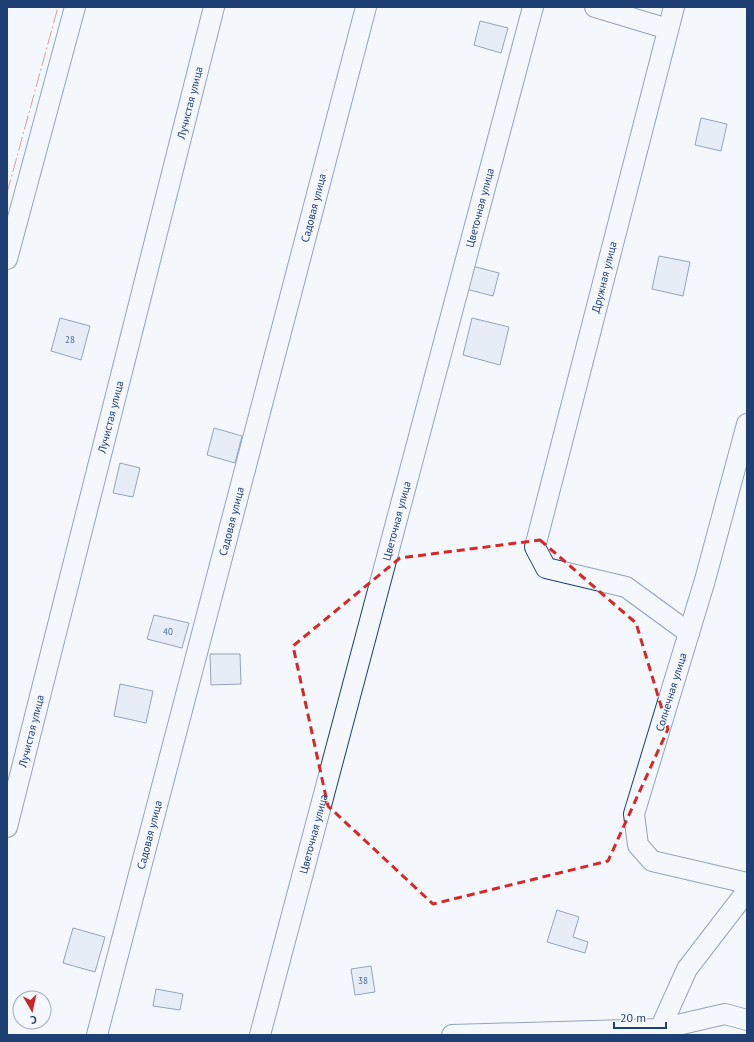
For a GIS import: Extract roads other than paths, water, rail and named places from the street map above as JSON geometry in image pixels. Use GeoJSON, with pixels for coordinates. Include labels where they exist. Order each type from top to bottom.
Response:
{"type":"FeatureCollection","features":[{"type":"Feature","properties":{"kind":"street"},"geometry":{"type":"LineString","coordinates":[[7,259],[75,7]]}},
{"type":"Feature","properties":{"kind":"street","name":"Лучистая улица"},"geometry":{"type":"LineString","coordinates":[[7,827],[214,7]]}},
{"type":"Feature","properties":{"kind":"street","name":"Садовая улица"},"geometry":{"type":"LineString","coordinates":[[97,1035],[366,7]]}},
{"type":"Feature","properties":{"kind":"street","name":"Цветочная улица"},"geometry":{"type":"LineString","coordinates":[[260,1035],[533,7]]}},
{"type":"Feature","properties":{"kind":"street"},"geometry":{"type":"LineString","coordinates":[[595,7],[668,29]]}},
{"type":"Feature","properties":{"kind":"street","name":"Дружная улица"},"geometry":{"type":"LineString","coordinates":[[674,7],[535,547],[546,568],[626,587],[689,633]]}},
{"type":"Feature","properties":{"kind":"street","name":"Солнечная улица"},"geometry":{"type":"LineString","coordinates":[[747,424],[705,580],[634,814],[638,845],[652,861],[747,883]]}},
{"type":"Feature","properties":{"kind":"street"},"geometry":{"type":"LineString","coordinates":[[660,1030],[687,969],[747,892]]}},
{"type":"Feature","properties":{"kind":"street"},"geometry":{"type":"LineString","coordinates":[[452,1035],[660,1030],[725,1014],[744,1025]]}}]}
